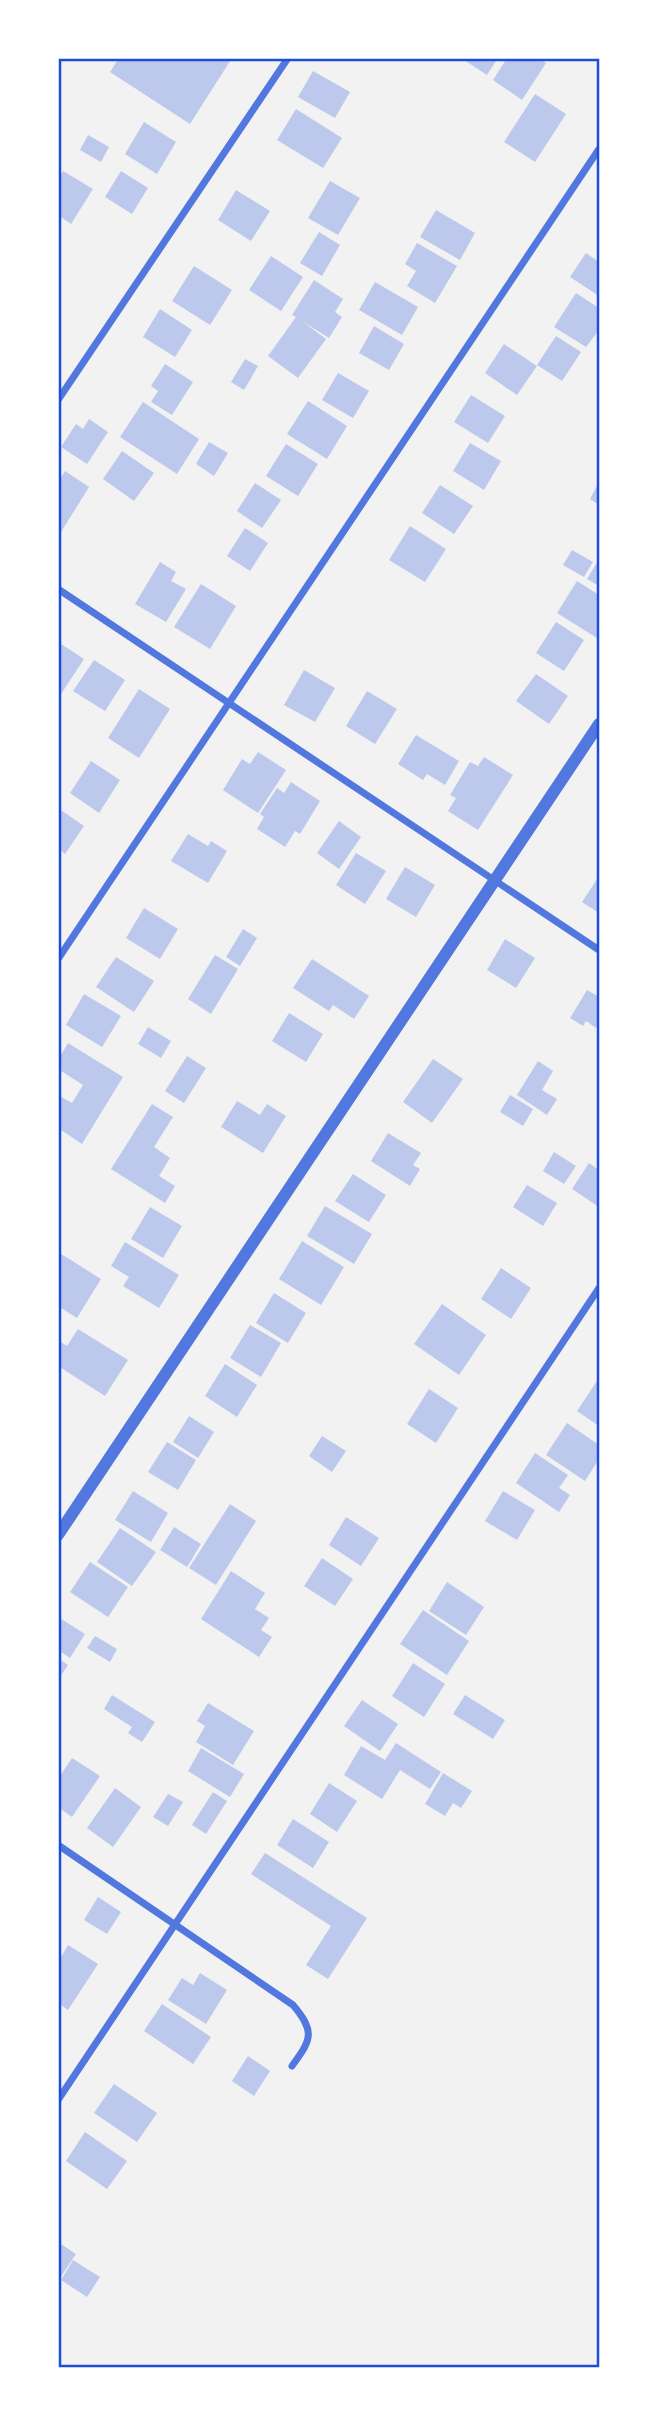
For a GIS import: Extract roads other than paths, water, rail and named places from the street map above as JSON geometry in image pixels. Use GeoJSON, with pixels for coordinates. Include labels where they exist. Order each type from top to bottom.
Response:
{"type":"FeatureCollection","features":[{"type":"Feature","properties":{"kind":"street"},"geometry":{"type":"LineString","coordinates":[[58,400],[288,58]]}},
{"type":"Feature","properties":{"kind":"street"},"geometry":{"type":"LineString","coordinates":[[58,960],[599,149]]}},
{"type":"Feature","properties":{"kind":"street"},"geometry":{"type":"LineString","coordinates":[[58,589],[599,950]]}},
{"type":"Feature","properties":{"kind":"street"},"geometry":{"type":"LineString","coordinates":[[58,1535],[599,724]]}},
{"type":"Feature","properties":{"kind":"street"},"geometry":{"type":"LineString","coordinates":[[58,2100],[599,1287]]}},
{"type":"Feature","properties":{"kind":"street"},"geometry":{"type":"LineString","coordinates":[[58,1845],[293,2005],[307,2023],[309,2041],[292,2066]]}}]}
